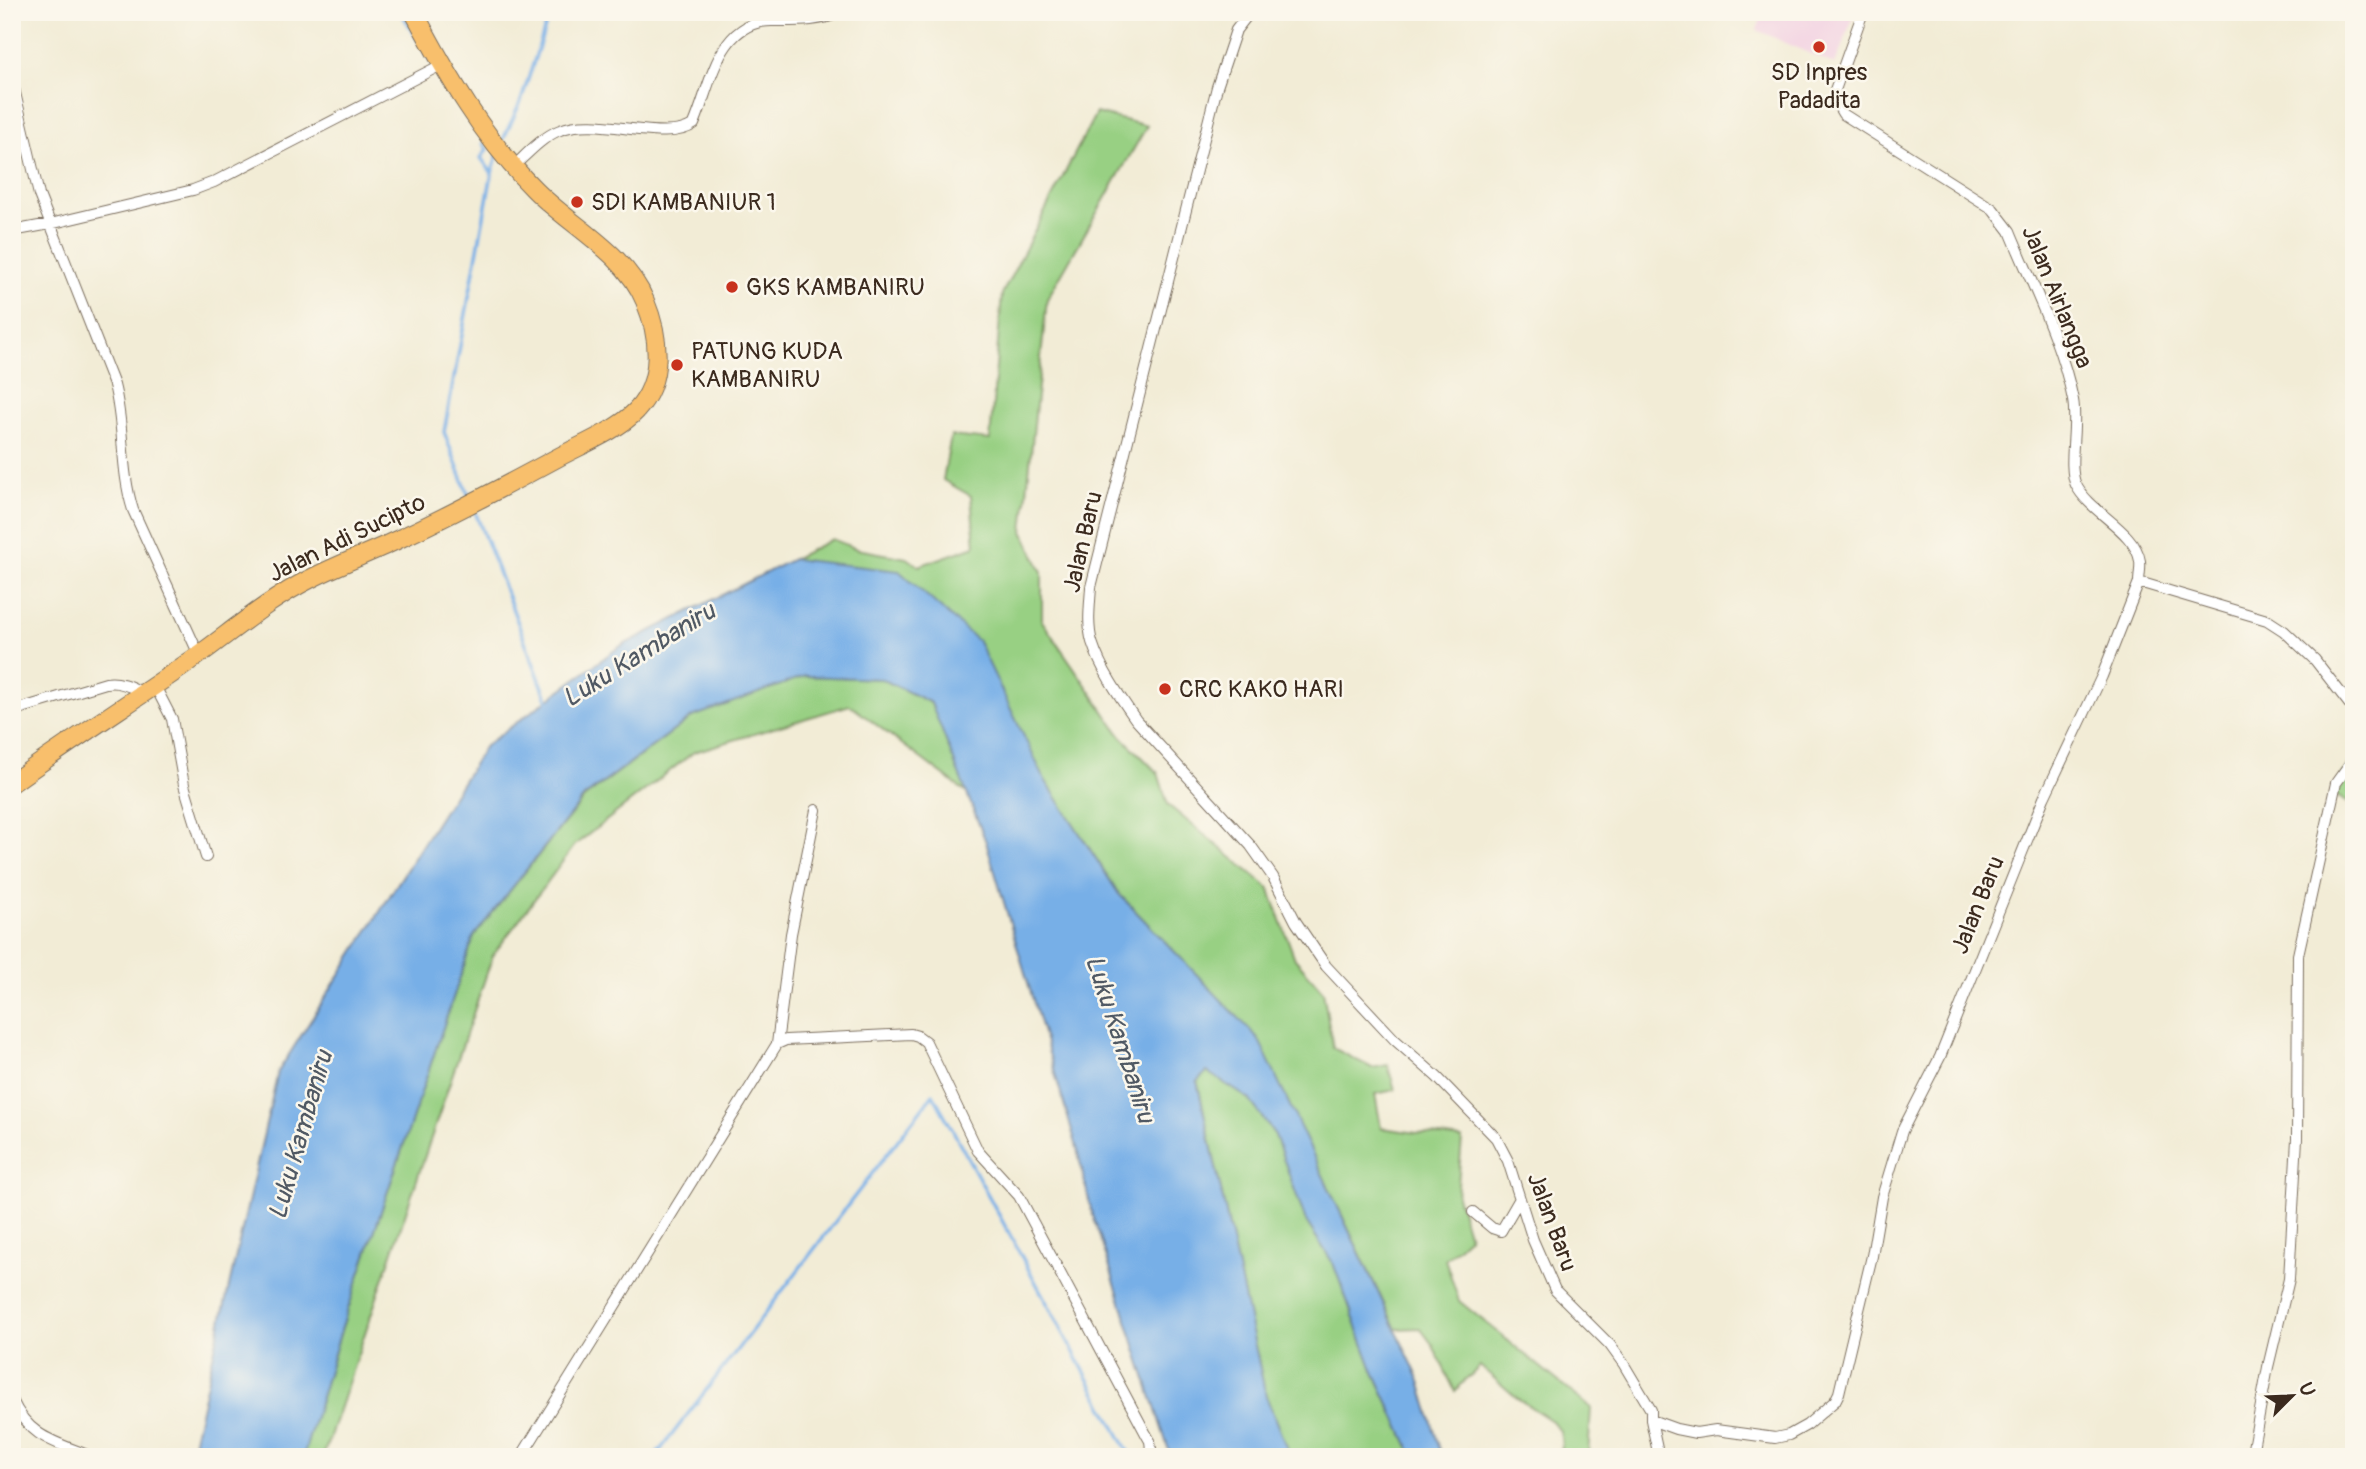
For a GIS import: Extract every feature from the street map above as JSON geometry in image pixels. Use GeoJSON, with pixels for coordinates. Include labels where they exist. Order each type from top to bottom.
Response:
{"type":"FeatureCollection","features":[{"type":"Feature","properties":{"kind":"highway"},"geometry":{"type":"LineString","coordinates":[[414,12],[438,67],[511,163]]}},
{"type":"Feature","properties":{"kind":"highway","name":"Jalan Adi Sucipto"},"geometry":{"type":"LineString","coordinates":[[12,783],[200,655],[279,596],[311,578],[466,507],[625,420],[636,411],[648,394],[658,363],[652,323],[645,300],[632,279],[606,250],[554,208],[511,163]]}},
{"type":"Feature","properties":{"kind":"street"},"geometry":{"type":"LineString","coordinates":[[511,163],[559,130],[582,124],[665,131],[687,129],[694,124],[699,113],[723,49],[737,32],[750,24],[764,21],[816,21],[842,12]]}},
{"type":"Feature","properties":{"kind":"street","name":"Jalan Baru"},"geometry":{"type":"LineString","coordinates":[[1250,12],[1236,30],[1217,87],[1091,587],[1089,618],[1092,642],[1136,720],[1251,846],[1273,877],[1296,922],[1326,965],[1395,1040],[1437,1077],[1496,1138],[1508,1161],[1519,1200],[1555,1290],[1610,1345],[1651,1410],[1651,1420],[1696,1433],[1716,1430],[1775,1438],[1789,1436],[1807,1425],[1835,1401],[1860,1307],[1882,1197],[1902,1131],[1940,1057],[2044,797],[2102,677],[2139,582]]}},
{"type":"Feature","properties":{"kind":"street","name":"Jalan Airlangga"},"geometry":{"type":"LineString","coordinates":[[1864,12],[1835,90],[1837,104],[1843,114],[1993,209],[2010,230],[2070,385],[2076,423],[2073,475],[2076,484],[2098,511],[2132,541],[2140,561],[2139,582]]}},
{"type":"Feature","properties":{"kind":"street"},"geometry":{"type":"LineString","coordinates":[[12,231],[193,190],[214,182],[438,67]]}},
{"type":"Feature","properties":{"kind":"street"},"geometry":{"type":"LineString","coordinates":[[12,80],[34,180],[114,385],[121,411],[126,488],[133,510],[200,655]]}},
{"type":"Feature","properties":{"kind":"street"},"geometry":{"type":"LineString","coordinates":[[2139,582],[2267,620],[2284,631],[2315,660],[2354,710]]}},
{"type":"Feature","properties":{"kind":"street"},"geometry":{"type":"LineString","coordinates":[[12,711],[106,683],[150,689],[174,726],[184,785],[206,857]]}},
{"type":"Feature","properties":{"kind":"street"},"geometry":{"type":"LineString","coordinates":[[2248,1457],[2253,1448],[2268,1367],[2289,1279],[2297,1139],[2298,955],[2336,783],[2354,758]]}},
{"type":"Feature","properties":{"kind":"street"},"geometry":{"type":"LineString","coordinates":[[521,1457],[777,1044],[791,934],[816,810]]}},
{"type":"Feature","properties":{"kind":"street"},"geometry":{"type":"LineString","coordinates":[[777,1044],[786,1040],[904,1034],[918,1036],[926,1042],[978,1151],[1015,1190],[1025,1207],[1146,1434],[1152,1457]]}},
{"type":"Feature","properties":{"kind":"street"},"geometry":{"type":"LineString","coordinates":[[1474,1212],[1492,1228],[1500,1231],[1519,1200]]}},
{"type":"Feature","properties":{"kind":"street"},"geometry":{"type":"LineString","coordinates":[[12,1400],[24,1422],[40,1435],[92,1457]]}},
{"type":"Feature","properties":{"kind":"street"},"geometry":{"type":"LineString","coordinates":[[1651,1420],[1659,1457]]}},
{"type":"Feature","properties":{"kind":"shaded area","name":"SD Inpres Padadita"},"geometry":{"type":"Polygon","coordinates":[[[1763,12],[1855,12],[1835,65],[1757,30],[1763,12]]]}},
{"type":"Feature","properties":{"kind":"green space"},"geometry":{"type":"Polygon","coordinates":[[[1096,113],[1147,126],[1047,299],[1023,531],[1042,572],[1042,621],[1121,736],[1158,773],[1168,805],[1269,888],[1295,959],[1323,991],[1333,1048],[1372,1068],[1388,1065],[1395,1090],[1375,1094],[1381,1128],[1462,1139],[1457,1196],[1469,1237],[1445,1259],[1459,1301],[1591,1408],[1588,1457],[1560,1457],[1560,1431],[1552,1421],[1517,1398],[1480,1366],[1455,1391],[1432,1344],[1420,1328],[1396,1329],[1258,1039],[1119,894],[1045,780],[793,559],[832,539],[857,549],[906,558],[919,566],[975,546],[971,496],[943,480],[951,436],[990,440],[1002,294],[1096,113]]]}},
{"type":"Feature","properties":{"kind":"green space"},"geometry":{"type":"Polygon","coordinates":[[[805,676],[882,679],[931,703],[967,793],[850,705],[694,752],[575,845],[493,955],[323,1457],[303,1457],[342,1327],[474,936],[585,797],[692,717],[805,676]]]}},
{"type":"Feature","properties":{"kind":"green space"},"geometry":{"type":"Polygon","coordinates":[[[2354,760],[2354,806],[2335,795],[2338,782],[2354,760]]]}},
{"type":"Feature","properties":{"kind":"green space"},"geometry":{"type":"Polygon","coordinates":[[[1207,1071],[1249,1099],[1275,1135],[1306,1221],[1333,1263],[1374,1372],[1412,1457],[1290,1457],[1266,1396],[1197,1080],[1207,1071]]]}},
{"type":"Feature","properties":{"kind":"water","name":"Luku Kambaniru"},"geometry":{"type":"Polygon","coordinates":[[[793,559],[899,571],[978,641],[1045,780],[1119,894],[1258,1038],[1420,1381],[1442,1457],[1412,1457],[1374,1372],[1333,1263],[1306,1221],[1275,1135],[1249,1099],[1207,1072],[1197,1081],[1266,1396],[1290,1457],[1171,1457],[1091,1209],[1076,1144],[986,842],[931,703],[882,679],[805,676],[692,717],[584,797],[474,936],[342,1327],[303,1457],[190,1457],[278,1072],[485,746],[619,647],[793,559]]]}},
{"type":"Feature","properties":{"kind":"waterway"},"geometry":{"type":"LineString","coordinates":[[401,12],[432,63]]}},
{"type":"Feature","properties":{"kind":"waterway"},"geometry":{"type":"LineString","coordinates":[[502,142],[521,101],[550,12]]}},
{"type":"Feature","properties":{"kind":"waterway"},"geometry":{"type":"LineString","coordinates":[[483,143],[487,149],[481,158],[492,173]]}},
{"type":"Feature","properties":{"kind":"waterway"},"geometry":{"type":"LineString","coordinates":[[470,499],[444,432],[497,156]]}},
{"type":"Feature","properties":{"kind":"waterway"},"geometry":{"type":"LineString","coordinates":[[474,509],[548,701]]}},
{"type":"Feature","properties":{"kind":"waterway"},"geometry":{"type":"LineString","coordinates":[[655,1457],[933,1094],[1131,1457]]}},
{"type":"Feature","properties":{"kind":"place","name":"SD Inpres Padadita"},"geometry":{"type":"Point","coordinates":[1819,47]}},
{"type":"Feature","properties":{"kind":"place","name":"SDI KAMBANIUR 1"},"geometry":{"type":"Point","coordinates":[577,202]}},
{"type":"Feature","properties":{"kind":"place","name":"GKS KAMBANIRU"},"geometry":{"type":"Point","coordinates":[732,287]}},
{"type":"Feature","properties":{"kind":"place","name":"PATUNG KUDA KAMBANIRU"},"geometry":{"type":"Point","coordinates":[677,365]}},
{"type":"Feature","properties":{"kind":"place","name":"CRC KAKO HARI"},"geometry":{"type":"Point","coordinates":[1165,689]}}]}
